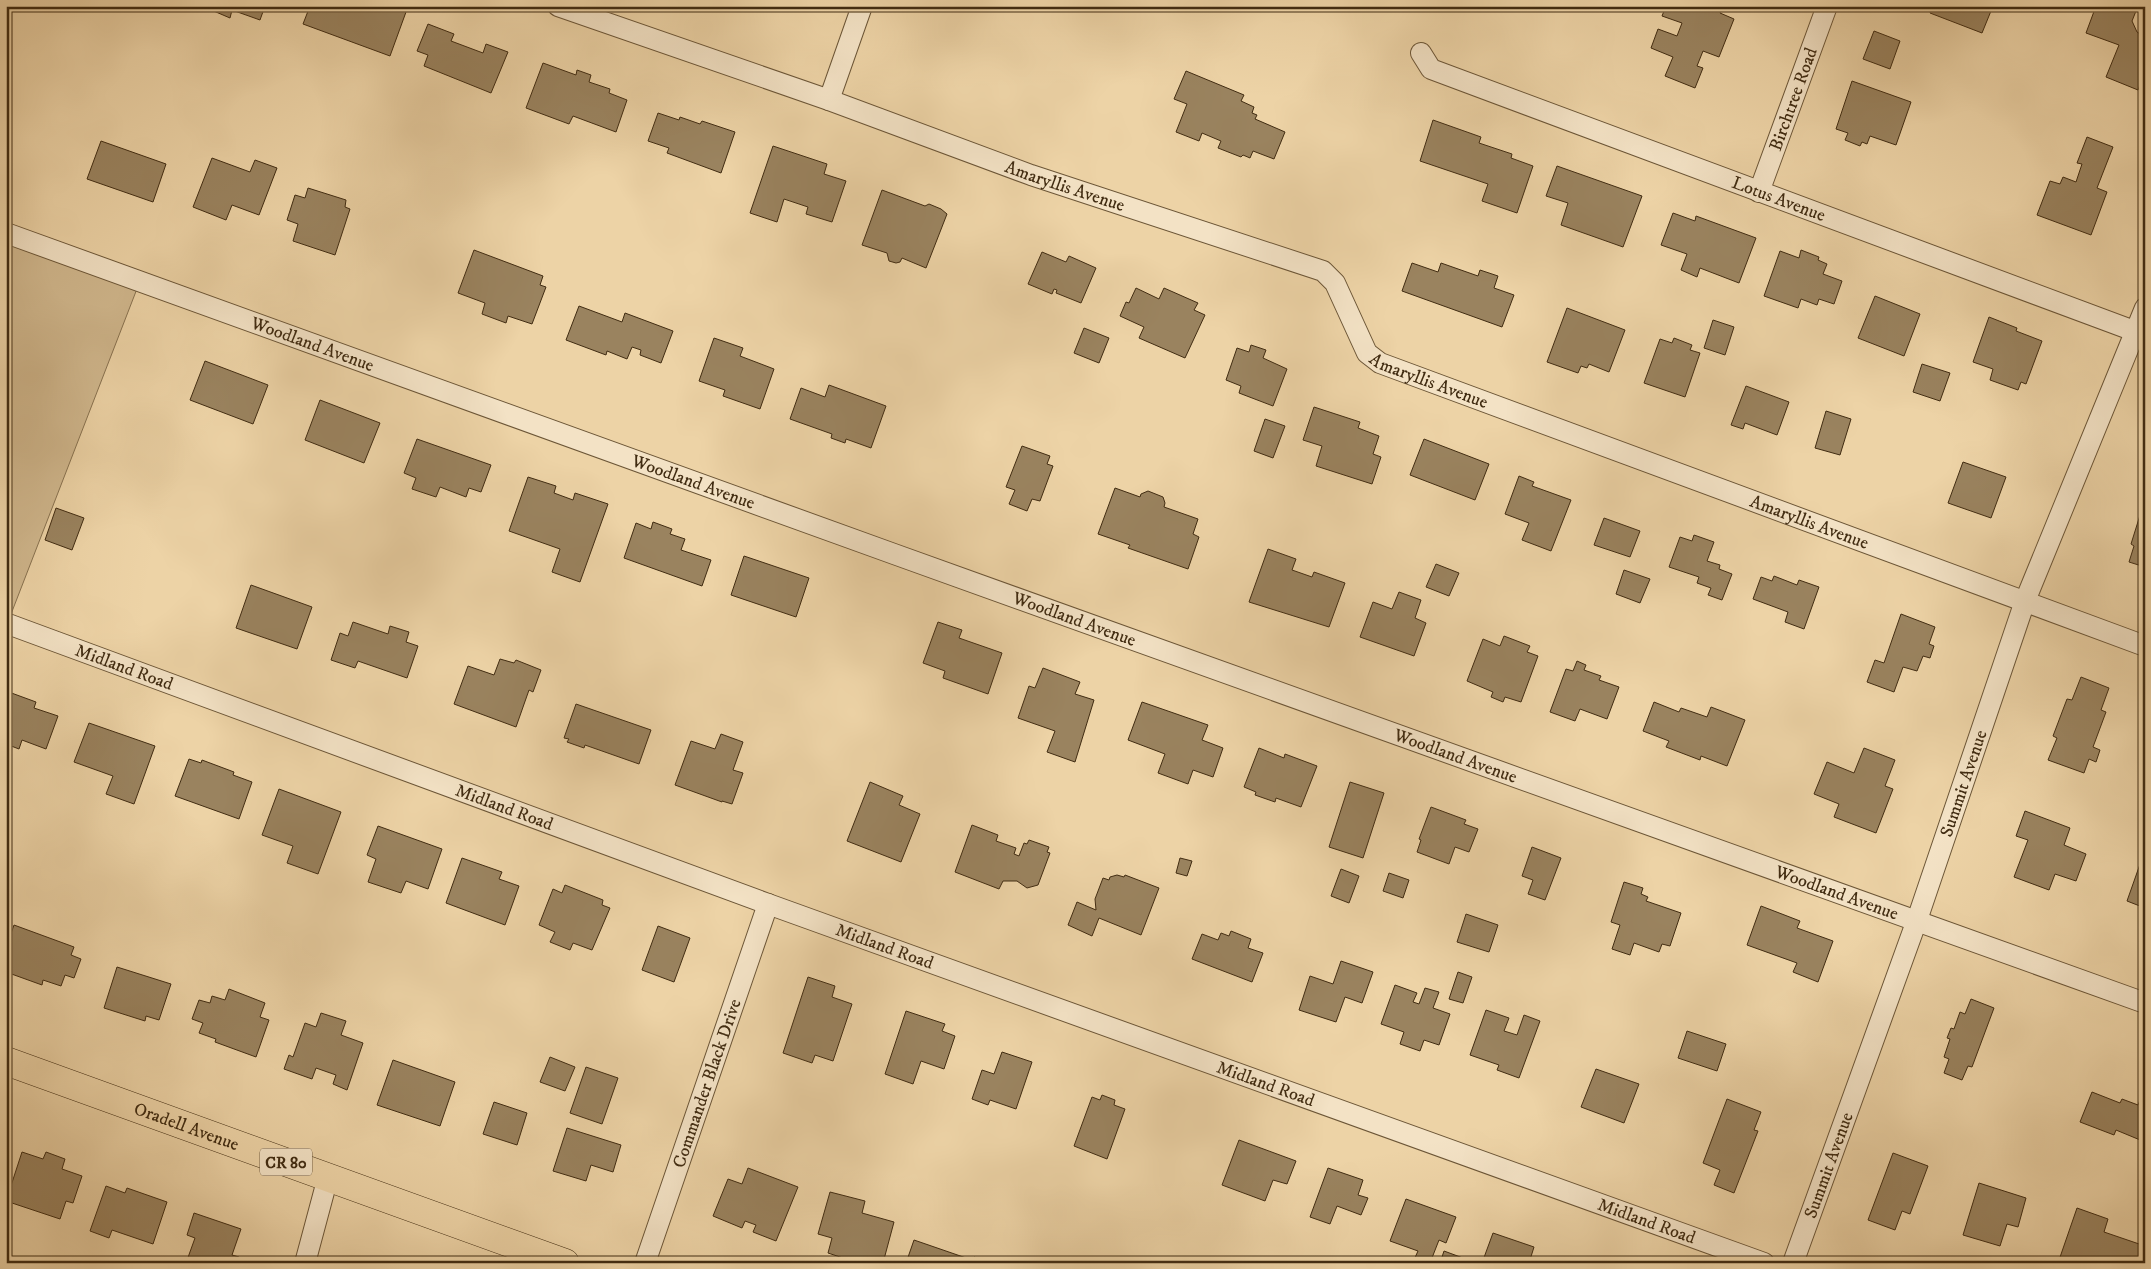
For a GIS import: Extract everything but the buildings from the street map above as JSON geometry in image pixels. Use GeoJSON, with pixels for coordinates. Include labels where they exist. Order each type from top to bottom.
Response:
{"type":"FeatureCollection","features":[{"type":"Feature","properties":{"kind":"main road","name":"Oradell Avenue"},"geometry":{"type":"LineString","coordinates":[[6,1061],[565,1263]]}},
{"type":"Feature","properties":{"kind":"street","name":"Amaryllis Avenue"},"geometry":{"type":"LineString","coordinates":[[558,6],[829,100],[1031,175],[1323,271],[1335,283],[1367,353],[1380,363],[2145,646]]}},
{"type":"Feature","properties":{"kind":"street"},"geometry":{"type":"LineString","coordinates":[[829,100],[862,6]]}},
{"type":"Feature","properties":{"kind":"street","name":"Birchtree Road"},"geometry":{"type":"LineString","coordinates":[[1759,192],[1827,6]]}},
{"type":"Feature","properties":{"kind":"street","name":"Lotus Avenue"},"geometry":{"type":"LineString","coordinates":[[1421,53],[1430,69],[2140,334]]}},
{"type":"Feature","properties":{"kind":"street","name":"Woodland Avenue"},"geometry":{"type":"LineString","coordinates":[[6,233],[2145,1003]]}},
{"type":"Feature","properties":{"kind":"street","name":"Summit Avenue"},"geometry":{"type":"LineString","coordinates":[[1793,1263],[1917,920],[2025,601],[2140,334],[2145,308]]}},
{"type":"Feature","properties":{"kind":"street","name":"Midland Road"},"geometry":{"type":"LineString","coordinates":[[8,624],[768,904],[1764,1263]]}},
{"type":"Feature","properties":{"kind":"street","name":"Commander Black Drive"},"geometry":{"type":"LineString","coordinates":[[644,1263],[768,904]]}},
{"type":"Feature","properties":{"kind":"street"},"geometry":{"type":"LineString","coordinates":[[305,1263],[328,1177]]}},
{"type":"Feature","properties":{"kind":"shaded area"},"geometry":{"type":"Polygon","coordinates":[[[6,233],[140,281],[6,627],[6,233]]]}}]}
